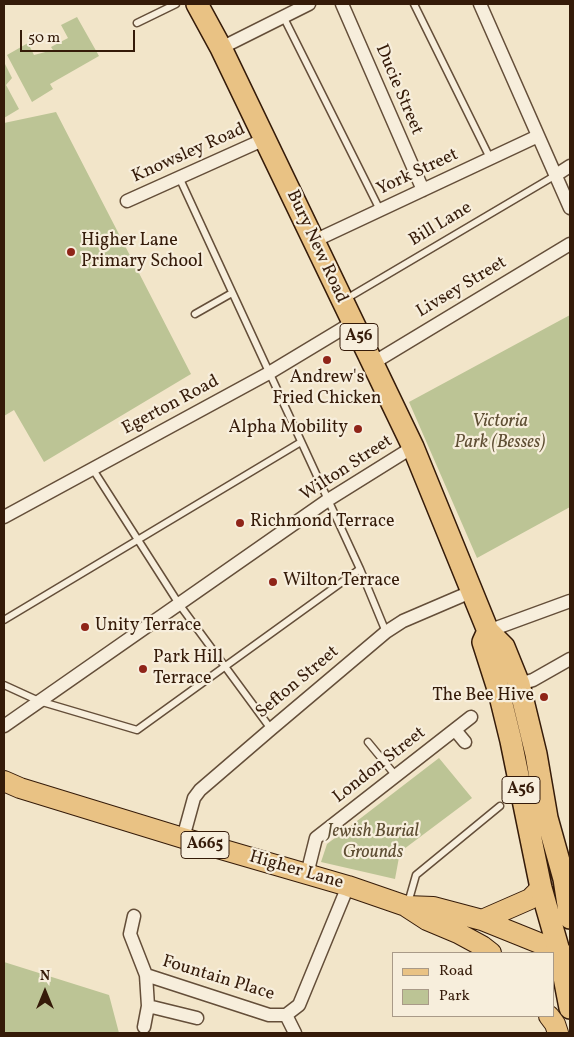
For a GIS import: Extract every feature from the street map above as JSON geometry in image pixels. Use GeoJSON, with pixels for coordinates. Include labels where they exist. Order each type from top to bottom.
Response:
{"type":"FeatureCollection","features":[{"type":"Feature","properties":{"kind":"highway","name":"Bury New Road"},"geometry":{"type":"LineString","coordinates":[[197,4],[221,48],[413,447],[488,630],[504,647],[519,684],[536,754],[547,818],[564,879],[570,918]]}},
{"type":"Feature","properties":{"kind":"highway","name":"Bury New Road"},"geometry":{"type":"LineString","coordinates":[[488,630],[482,642],[499,692],[512,740],[541,888],[565,955],[570,1008]]}},
{"type":"Feature","properties":{"kind":"main road","name":"Higher Lane"},"geometry":{"type":"LineString","coordinates":[[4,781],[20,788],[348,886],[406,906],[433,907],[482,920],[565,955]]}},
{"type":"Feature","properties":{"kind":"main road"},"geometry":{"type":"LineString","coordinates":[[482,920],[527,901],[541,888]]}},
{"type":"Feature","properties":{"kind":"main road"},"geometry":{"type":"LineString","coordinates":[[406,906],[427,920],[458,933],[490,952]]}},
{"type":"Feature","properties":{"kind":"main road"},"geometry":{"type":"LineString","coordinates":[[550,1017],[558,1033]]}},
{"type":"Feature","properties":{"kind":"street"},"geometry":{"type":"LineString","coordinates":[[221,48],[309,4]]}},
{"type":"Feature","properties":{"kind":"street","name":"Ducie Street"},"geometry":{"type":"LineString","coordinates":[[342,4],[423,190]]}},
{"type":"Feature","properties":{"kind":"street"},"geometry":{"type":"LineString","coordinates":[[480,4],[570,208]]}},
{"type":"Feature","properties":{"kind":"street","name":"York Street"},"geometry":{"type":"LineString","coordinates":[[314,241],[538,136]]}},
{"type":"Feature","properties":{"kind":"street","name":"Knowsley Road"},"geometry":{"type":"LineString","coordinates":[[127,201],[265,139]]}},
{"type":"Feature","properties":{"kind":"street"},"geometry":{"type":"LineString","coordinates":[[556,175],[570,166]]}},
{"type":"Feature","properties":{"kind":"street","name":"Livsey Street"},"geometry":{"type":"LineString","coordinates":[[372,363],[570,244]]}},
{"type":"Feature","properties":{"kind":"street","name":"Egerton Road"},"geometry":{"type":"LineString","coordinates":[[4,517],[269,373],[352,323]]}},
{"type":"Feature","properties":{"kind":"street","name":"Wilton Street"},"geometry":{"type":"LineString","coordinates":[[4,726],[328,500],[413,447]]}},
{"type":"Feature","properties":{"kind":"street","name":"Sefton Street"},"geometry":{"type":"LineString","coordinates":[[183,838],[194,798],[200,790],[270,729],[386,632],[403,621],[473,591]]}},
{"type":"Feature","properties":{"kind":"street"},"geometry":{"type":"LineString","coordinates":[[488,630],[570,601]]}},
{"type":"Feature","properties":{"kind":"street"},"geometry":{"type":"LineString","coordinates":[[499,692],[533,680],[570,660]]}},
{"type":"Feature","properties":{"kind":"street","name":"London Street"},"geometry":{"type":"LineString","coordinates":[[307,874],[316,838],[471,718]]}},
{"type":"Feature","properties":{"kind":"street"},"geometry":{"type":"LineString","coordinates":[[455,730],[465,742]]}},
{"type":"Feature","properties":{"kind":"street","name":"Fountain Place"},"geometry":{"type":"LineString","coordinates":[[134,916],[130,934],[146,975],[270,1015],[286,1015],[299,1005],[348,886]]}},
{"type":"Feature","properties":{"kind":"street"},"geometry":{"type":"LineString","coordinates":[[144,1027],[148,1006],[146,975]]}},
{"type":"Feature","properties":{"kind":"street"},"geometry":{"type":"LineString","coordinates":[[148,1006],[197,1018]]}},
{"type":"Feature","properties":{"kind":"street"},"geometry":{"type":"LineString","coordinates":[[286,1015],[295,1033]]}},
{"type":"Feature","properties":{"kind":"lane"},"geometry":{"type":"LineString","coordinates":[[137,23],[176,4]]}},
{"type":"Feature","properties":{"kind":"lane"},"geometry":{"type":"LineString","coordinates":[[414,4],[490,158]]}},
{"type":"Feature","properties":{"kind":"lane"},"geometry":{"type":"LineString","coordinates":[[284,16],[380,210]]}},
{"type":"Feature","properties":{"kind":"lane","name":"Bill Lane"},"geometry":{"type":"LineString","coordinates":[[342,301],[556,175]]}},
{"type":"Feature","properties":{"kind":"lane"},"geometry":{"type":"LineString","coordinates":[[179,177],[360,570],[386,632]]}},
{"type":"Feature","properties":{"kind":"lane"},"geometry":{"type":"LineString","coordinates":[[194,314],[232,293]]}},
{"type":"Feature","properties":{"kind":"lane"},"geometry":{"type":"LineString","coordinates":[[4,620],[301,442]]}},
{"type":"Feature","properties":{"kind":"lane"},"geometry":{"type":"LineString","coordinates":[[92,468],[179,604],[270,729]]}},
{"type":"Feature","properties":{"kind":"lane"},"geometry":{"type":"LineString","coordinates":[[4,685],[39,701],[137,730],[360,570]]}},
{"type":"Feature","properties":{"kind":"lane"},"geometry":{"type":"LineString","coordinates":[[368,742],[396,776]]}},
{"type":"Feature","properties":{"kind":"lane"},"geometry":{"type":"LineString","coordinates":[[406,906],[416,875],[500,806]]}},
{"type":"Feature","properties":{"kind":"green space"},"geometry":{"type":"Polygon","coordinates":[[[77,17],[99,56],[50,84],[53,89],[32,102],[7,55],[28,43],[34,55],[53,50],[51,47],[68,38],[61,25],[77,17]]]}},
{"type":"Feature","properties":{"kind":"green space"},"geometry":{"type":"Polygon","coordinates":[[[4,62],[12,78],[6,85],[19,109],[4,118],[4,62]]]}},
{"type":"Feature","properties":{"kind":"green space","name":"Higher Lane Primary School"},"geometry":{"type":"Polygon","coordinates":[[[56,112],[191,374],[44,462],[14,410],[4,416],[4,123],[56,112]]]}},
{"type":"Feature","properties":{"kind":"green space","name":"Victoria Park (Besses)"},"geometry":{"type":"Polygon","coordinates":[[[570,315],[570,507],[477,558],[409,402],[570,315]]]}},
{"type":"Feature","properties":{"kind":"green space","name":"Jewish Burial Grounds"},"geometry":{"type":"Polygon","coordinates":[[[439,758],[472,798],[400,852],[395,879],[321,862],[327,844],[439,758]]]}},
{"type":"Feature","properties":{"kind":"green space"},"geometry":{"type":"Polygon","coordinates":[[[4,962],[109,995],[119,1033],[4,1033],[4,962]]]}},
{"type":"Feature","properties":{"kind":"place","name":"Higher Lane Primary School"},"geometry":{"type":"Point","coordinates":[71,252]}},
{"type":"Feature","properties":{"kind":"place","name":"Andrew's Fried Chicken"},"geometry":{"type":"Point","coordinates":[327,360]}},
{"type":"Feature","properties":{"kind":"place","name":"Alpha Mobility"},"geometry":{"type":"Point","coordinates":[358,429]}},
{"type":"Feature","properties":{"kind":"place","name":"Richmond Terrace"},"geometry":{"type":"Point","coordinates":[240,523]}},
{"type":"Feature","properties":{"kind":"place","name":"Wilton Terrace"},"geometry":{"type":"Point","coordinates":[273,582]}},
{"type":"Feature","properties":{"kind":"place","name":"Unity Terrace"},"geometry":{"type":"Point","coordinates":[85,627]}},
{"type":"Feature","properties":{"kind":"place","name":"Park Hill Terrace"},"geometry":{"type":"Point","coordinates":[143,669]}},
{"type":"Feature","properties":{"kind":"place","name":"The Bee Hive"},"geometry":{"type":"Point","coordinates":[544,697]}}]}
